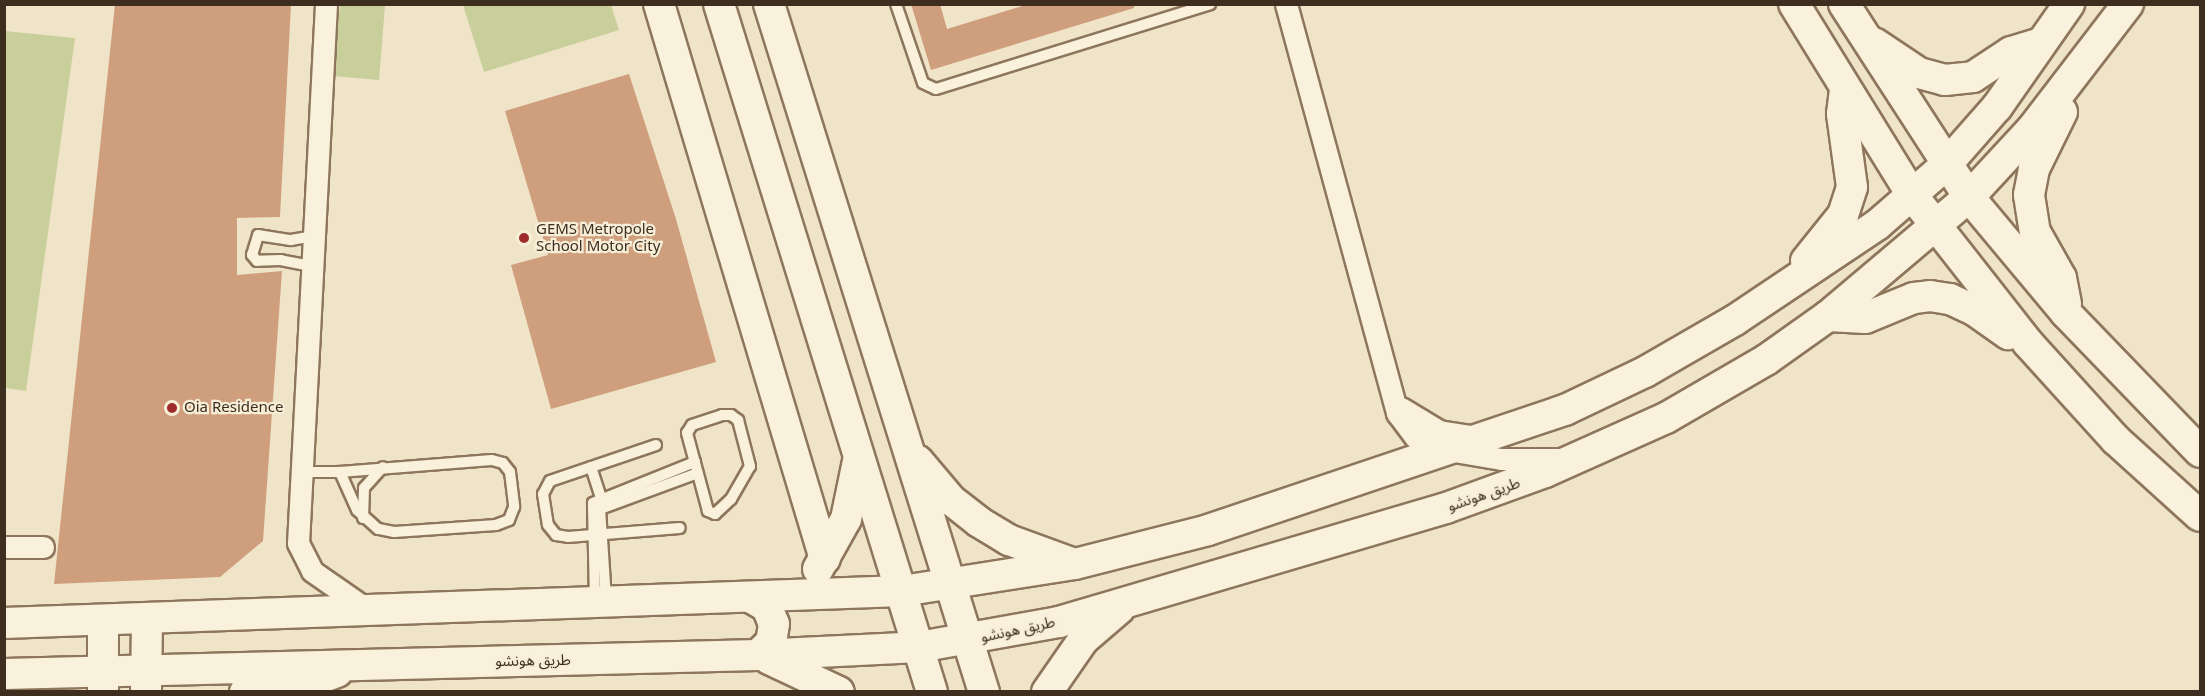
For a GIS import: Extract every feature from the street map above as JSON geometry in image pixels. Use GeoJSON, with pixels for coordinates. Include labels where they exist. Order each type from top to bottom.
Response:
{"type":"FeatureCollection","features":[{"type":"Feature","properties":{"kind":"street"},"geometry":{"type":"LineString","coordinates":[[326,4],[297,526],[303,558],[312,571],[368,610]]}},
{"type":"Feature","properties":{"kind":"street"},"geometry":{"type":"LineString","coordinates":[[659,4],[825,559]]}},
{"type":"Feature","properties":{"kind":"street"},"geometry":{"type":"LineString","coordinates":[[719,4],[932,692]]}},
{"type":"Feature","properties":{"kind":"street"},"geometry":{"type":"LineString","coordinates":[[769,4],[984,692]]}},
{"type":"Feature","properties":{"kind":"street"},"geometry":{"type":"LineString","coordinates":[[1286,4],[1392,399],[1405,426],[1415,437],[1442,449],[1481,457],[1530,461],[1590,454]]}},
{"type":"Feature","properties":{"kind":"street"},"geometry":{"type":"LineString","coordinates":[[1794,4],[1845,91],[1912,195],[2028,343],[2116,440],[2200,516]]}},
{"type":"Feature","properties":{"kind":"street"},"geometry":{"type":"LineString","coordinates":[[1844,4],[1864,39],[1969,197],[2066,313],[2200,452]]}},
{"type":"Feature","properties":{"kind":"street"},"geometry":{"type":"LineString","coordinates":[[4,623],[902,591],[951,586],[1075,564],[1208,530],[1477,437],[1565,410],[1645,372],[1799,280],[1877,225],[1946,165],[1997,107],[2069,4]]}},
{"type":"Feature","properties":{"kind":"street"},"geometry":{"type":"LineString","coordinates":[[2066,313],[2061,279],[2035,232],[2029,195],[2034,169],[2080,67],[2128,4]]}},
{"type":"Feature","properties":{"kind":"street"},"geometry":{"type":"LineString","coordinates":[[1864,39],[1885,48],[1919,73],[1945,80],[1973,77],[2011,52],[2040,43]]}},
{"type":"Feature","properties":{"kind":"street","name":"طريق هونشو"},"geometry":{"type":"LineString","coordinates":[[4,674],[103,680],[146,680],[347,665],[758,655],[919,647],[1059,622],[1446,508],[1590,454],[1712,392],[1828,316],[1937,228],[2032,129],[2080,67]]}},
{"type":"Feature","properties":{"kind":"street"},"geometry":{"type":"LineString","coordinates":[[1799,280],[1807,259],[1834,229],[1849,201],[1852,174],[1842,114],[1845,91]]}},
{"type":"Feature","properties":{"kind":"street"},"geometry":{"type":"LineString","coordinates":[[1828,316],[1865,318],[1914,298],[1940,297],[1974,310],[2028,343]]}},
{"type":"Feature","properties":{"kind":"street"},"geometry":{"type":"LineString","coordinates":[[1392,399],[1406,412],[1439,431],[1477,437]]}},
{"type":"Feature","properties":{"kind":"street"},"geometry":{"type":"LineString","coordinates":[[907,445],[935,482],[978,522],[1030,550],[1075,564]]}},
{"type":"Feature","properties":{"kind":"street"},"geometry":{"type":"LineString","coordinates":[[795,596],[825,559],[849,508],[859,452]]}},
{"type":"Feature","properties":{"kind":"street"},"geometry":{"type":"LineString","coordinates":[[4,547],[43,547]]}},
{"type":"Feature","properties":{"kind":"street"},"geometry":{"type":"LineString","coordinates":[[750,597],[767,607],[774,624],[771,642],[758,655],[839,692]]}},
{"type":"Feature","properties":{"kind":"street"},"geometry":{"type":"LineString","coordinates":[[1047,692],[1083,640],[1130,601]]}},
{"type":"Feature","properties":{"kind":"street"},"geometry":{"type":"LineString","coordinates":[[146,680],[147,618]]}},
{"type":"Feature","properties":{"kind":"street"},"geometry":{"type":"LineString","coordinates":[[103,620],[103,680]]}},
{"type":"Feature","properties":{"kind":"street"},"geometry":{"type":"LineString","coordinates":[[245,692],[313,684],[347,665]]}},
{"type":"Feature","properties":{"kind":"lane"},"geometry":{"type":"LineString","coordinates":[[896,4],[920,77],[929,88],[936,89],[1210,4]]}},
{"type":"Feature","properties":{"kind":"lane"},"geometry":{"type":"LineString","coordinates":[[311,266],[281,260],[257,261],[252,255],[258,235],[291,240],[313,236]]}},
{"type":"Feature","properties":{"kind":"lane"},"geometry":{"type":"LineString","coordinates":[[722,415],[735,417],[750,453],[750,466],[718,513],[708,511],[697,467],[689,427],[722,415]]}},
{"type":"Feature","properties":{"kind":"lane"},"geometry":{"type":"LineString","coordinates":[[656,445],[556,476],[543,494],[551,531],[562,537],[680,528]]}},
{"type":"Feature","properties":{"kind":"lane"},"geometry":{"type":"LineString","coordinates":[[300,472],[340,472],[384,467],[498,461],[510,472],[513,514],[503,524],[394,532],[378,529],[363,518],[350,500],[340,472]]}},
{"type":"Feature","properties":{"kind":"lane"},"geometry":{"type":"LineString","coordinates":[[363,518],[364,488],[384,467]]}},
{"type":"Feature","properties":{"kind":"lane"},"geometry":{"type":"LineString","coordinates":[[591,467],[601,498]]}},
{"type":"Feature","properties":{"kind":"lane"},"geometry":{"type":"LineString","coordinates":[[596,536],[598,514],[602,508],[697,467]]}},
{"type":"Feature","properties":{"kind":"lane"},"geometry":{"type":"LineString","coordinates":[[601,602],[596,536],[590,508],[601,498],[697,467]]}},
{"type":"Feature","properties":{"kind":"green space"},"geometry":{"type":"Polygon","coordinates":[[[340,5],[385,6],[379,80],[333,76],[340,5]]]}},
{"type":"Feature","properties":{"kind":"green space"},"geometry":{"type":"Polygon","coordinates":[[[463,5],[611,5],[619,30],[484,72],[463,5]]]}},
{"type":"Feature","properties":{"kind":"green space"},"geometry":{"type":"Polygon","coordinates":[[[5,31],[75,38],[26,391],[5,388],[5,31]]]}},
{"type":"Feature","properties":{"kind":"building","name":"Oia Residence"},"geometry":{"type":"Polygon","coordinates":[[[115,4],[291,4],[280,217],[237,218],[237,275],[282,271],[263,541],[220,577],[54,584],[115,4]]]}},
{"type":"Feature","properties":{"kind":"building"},"geometry":{"type":"Polygon","coordinates":[[[911,4],[940,4],[947,29],[1029,4],[1134,4],[1134,8],[931,70],[911,4]]]}},
{"type":"Feature","properties":{"kind":"building"},"geometry":{"type":"Polygon","coordinates":[[[629,74],[676,219],[716,362],[551,409],[511,265],[548,255],[505,111],[629,74]]]}},
{"type":"Feature","properties":{"kind":"place","name":"GEMS Metropole School Motor City"},"geometry":{"type":"Point","coordinates":[524,238]}},
{"type":"Feature","properties":{"kind":"place","name":"Oia Residence"},"geometry":{"type":"Point","coordinates":[172,408]}}]}
